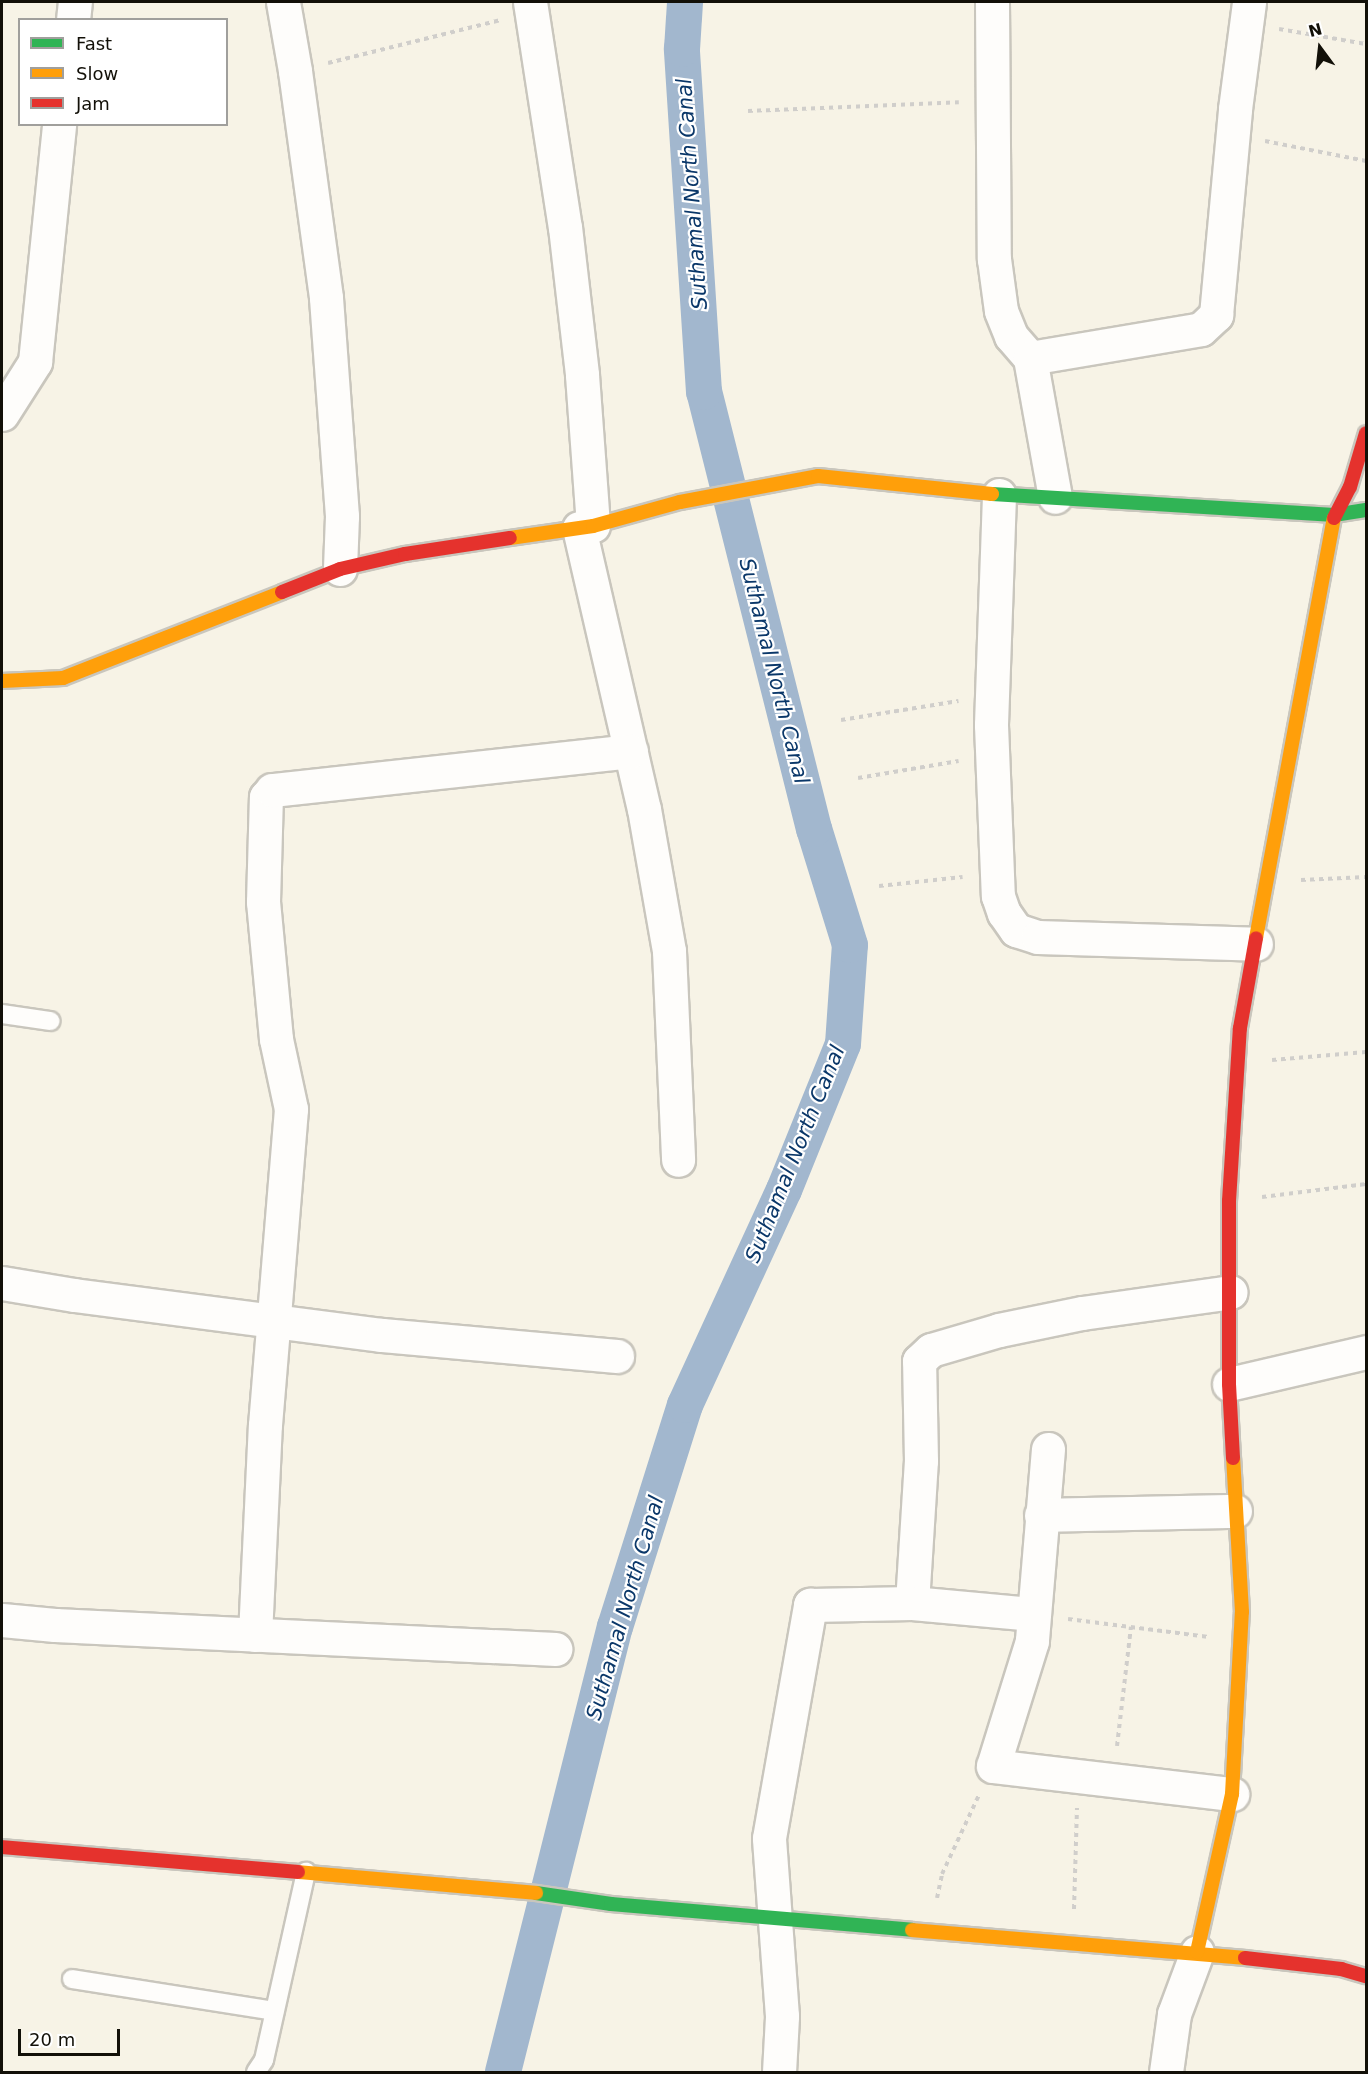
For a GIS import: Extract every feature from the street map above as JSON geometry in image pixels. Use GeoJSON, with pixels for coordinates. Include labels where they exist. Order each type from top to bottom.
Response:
{"type":"FeatureCollection","features":[{"type":"Feature","properties":{"kind":"street"},"geometry":{"type":"LineString","coordinates":[[73,18],[75,2]]}},
{"type":"Feature","properties":{"kind":"street"},"geometry":{"type":"LineString","coordinates":[[283,2],[295,71],[326,298],[342,516],[340,568]]}},
{"type":"Feature","properties":{"kind":"street"},"geometry":{"type":"LineString","coordinates":[[992,2],[994,259],[1001,311],[1011,336],[1030,358],[1055,497]]}},
{"type":"Feature","properties":{"kind":"street"},"geometry":{"type":"LineString","coordinates":[[531,7],[566,227],[582,375],[586,527],[644,809],[669,951],[678,1160]]}},
{"type":"Feature","properties":{"kind":"street"},"geometry":{"type":"LineString","coordinates":[[1030,358],[1201,328],[1216,315],[1232,135],[1247,12]]}},
{"type":"Feature","properties":{"kind":"street"},"geometry":{"type":"LineString","coordinates":[[2,414],[35,362],[59,126]]}},
{"type":"Feature","properties":{"kind":"street"},"geometry":{"type":"LineString","coordinates":[[1166,2073],[1174,2014],[1197,1952],[1232,1794],[1242,1612],[1229,1383],[1231,1292],[1228,1201],[1240,1028],[1334,515],[1350,487],[1366,433]]}},
{"type":"Feature","properties":{"kind":"street"},"geometry":{"type":"LineString","coordinates":[[2,681],[63,678],[340,568],[405,554],[586,527],[680,502],[818,476],[999,495],[1334,515],[1366,510]]}},
{"type":"Feature","properties":{"kind":"street"},"geometry":{"type":"LineString","coordinates":[[999,495],[991,696],[996,873],[998,896],[1004,913],[1016,930],[1038,936],[1256,944]]}},
{"type":"Feature","properties":{"kind":"street"},"geometry":{"type":"LineString","coordinates":[[255,1635],[266,1425],[291,1109],[276,1039],[263,902],[266,797],[272,790],[631,751]]}},
{"type":"Feature","properties":{"kind":"street"},"geometry":{"type":"LineString","coordinates":[[2,1283],[74,1295],[382,1335],[617,1356]]}},
{"type":"Feature","properties":{"kind":"street"},"geometry":{"type":"LineString","coordinates":[[912,1603],[921,1461],[920,1361],[931,1350],[999,1330],[1082,1313],[1231,1292]]}},
{"type":"Feature","properties":{"kind":"street"},"geometry":{"type":"LineString","coordinates":[[1229,1383],[1366,1352]]}},
{"type":"Feature","properties":{"kind":"street"},"geometry":{"type":"LineString","coordinates":[[1048,1449],[1032,1641],[993,1766],[1232,1794]]}},
{"type":"Feature","properties":{"kind":"street"},"geometry":{"type":"LineString","coordinates":[[1041,1515],[1235,1511]]}},
{"type":"Feature","properties":{"kind":"street"},"geometry":{"type":"LineString","coordinates":[[779,2073],[782,2016],[769,1838],[810,1605],[912,1603],[1034,1614]]}},
{"type":"Feature","properties":{"kind":"street"},"geometry":{"type":"LineString","coordinates":[[2,1620],[555,1649]]}},
{"type":"Feature","properties":{"kind":"street"},"geometry":{"type":"LineString","coordinates":[[2,1846],[523,1891],[612,1904],[775,1920],[1197,1952],[1341,1969],[1366,1976]]}},
{"type":"Feature","properties":{"kind":"lane"},"geometry":{"type":"LineString","coordinates":[[2,1014],[50,1021]]}},
{"type":"Feature","properties":{"kind":"lane"},"geometry":{"type":"LineString","coordinates":[[256,2073],[264,2060],[306,1872]]}},
{"type":"Feature","properties":{"kind":"lane"},"geometry":{"type":"LineString","coordinates":[[72,1979],[274,2012]]}},
{"type":"Feature","properties":{"kind":"path"},"geometry":{"type":"LineString","coordinates":[[295,71],[531,7]]}},
{"type":"Feature","properties":{"kind":"path"},"geometry":{"type":"LineString","coordinates":[[1247,12],[1366,44]]}},
{"type":"Feature","properties":{"kind":"path"},"geometry":{"type":"LineString","coordinates":[[748,111],[993,100]]}},
{"type":"Feature","properties":{"kind":"path"},"geometry":{"type":"LineString","coordinates":[[1232,135],[1366,161]]}},
{"type":"Feature","properties":{"kind":"path"},"geometry":{"type":"LineString","coordinates":[[841,720],[991,696]]}},
{"type":"Feature","properties":{"kind":"path"},"geometry":{"type":"LineString","coordinates":[[858,778],[992,756]]}},
{"type":"Feature","properties":{"kind":"path"},"geometry":{"type":"LineString","coordinates":[[879,886],[996,873]]}},
{"type":"Feature","properties":{"kind":"path"},"geometry":{"type":"LineString","coordinates":[[1267,881],[1366,877]]}},
{"type":"Feature","properties":{"kind":"path"},"geometry":{"type":"LineString","coordinates":[[1238,1062],[1366,1052]]}},
{"type":"Feature","properties":{"kind":"path"},"geometry":{"type":"LineString","coordinates":[[1228,1201],[1366,1184]]}},
{"type":"Feature","properties":{"kind":"path"},"geometry":{"type":"LineString","coordinates":[[1034,1614],[1241,1641]]}},
{"type":"Feature","properties":{"kind":"path"},"geometry":{"type":"LineString","coordinates":[[1113,1780],[1131,1627]]}},
{"type":"Feature","properties":{"kind":"path"},"geometry":{"type":"LineString","coordinates":[[934,1932],[937,1892],[942,1874],[993,1766]]}},
{"type":"Feature","properties":{"kind":"path"},"geometry":{"type":"LineString","coordinates":[[1074,1942],[1079,1776]]}},
{"type":"Feature","properties":{"kind":"waterway","name":"Suthamal North Canal"},"geometry":{"type":"LineString","coordinates":[[503,2072],[615,1627],[685,1405],[784,1190],[843,1044],[850,945],[814,829],[704,392],[682,49],[685,2]]}},
{"type":"Feature","properties":{"kind":"traffic: fast"},"geometry":{"type":"LineString","coordinates":[[992,494],[1334,515],[1366,510]]}},
{"type":"Feature","properties":{"kind":"traffic: fast"},"geometry":{"type":"LineString","coordinates":[[536,1893],[611,1904],[912,1930]]}},
{"type":"Feature","properties":{"kind":"traffic: slow"},"geometry":{"type":"LineString","coordinates":[[510,538],[593,526],[680,502],[818,476],[992,494]]}},
{"type":"Feature","properties":{"kind":"traffic: slow"},"geometry":{"type":"LineString","coordinates":[[1256,938],[1334,518]]}},
{"type":"Feature","properties":{"kind":"traffic: slow"},"geometry":{"type":"LineString","coordinates":[[2,681],[63,678],[282,592]]}},
{"type":"Feature","properties":{"kind":"traffic: slow"},"geometry":{"type":"LineString","coordinates":[[1197,1952],[1232,1794],[1242,1612],[1233,1458]]}},
{"type":"Feature","properties":{"kind":"traffic: slow"},"geometry":{"type":"LineString","coordinates":[[298,1872],[536,1893]]}},
{"type":"Feature","properties":{"kind":"traffic: slow"},"geometry":{"type":"LineString","coordinates":[[912,1930],[1245,1958]]}},
{"type":"Feature","properties":{"kind":"traffic: jam"},"geometry":{"type":"LineString","coordinates":[[1334,518],[1350,487],[1366,433]]}},
{"type":"Feature","properties":{"kind":"traffic: jam"},"geometry":{"type":"LineString","coordinates":[[282,592],[340,569],[405,554],[510,538]]}},
{"type":"Feature","properties":{"kind":"traffic: jam"},"geometry":{"type":"LineString","coordinates":[[1233,1458],[1229,1384],[1229,1201],[1240,1028],[1256,938]]}},
{"type":"Feature","properties":{"kind":"traffic: jam"},"geometry":{"type":"LineString","coordinates":[[2,1847],[298,1872]]}},
{"type":"Feature","properties":{"kind":"traffic: jam"},"geometry":{"type":"LineString","coordinates":[[1245,1958],[1341,1969],[1366,1976]]}}]}
